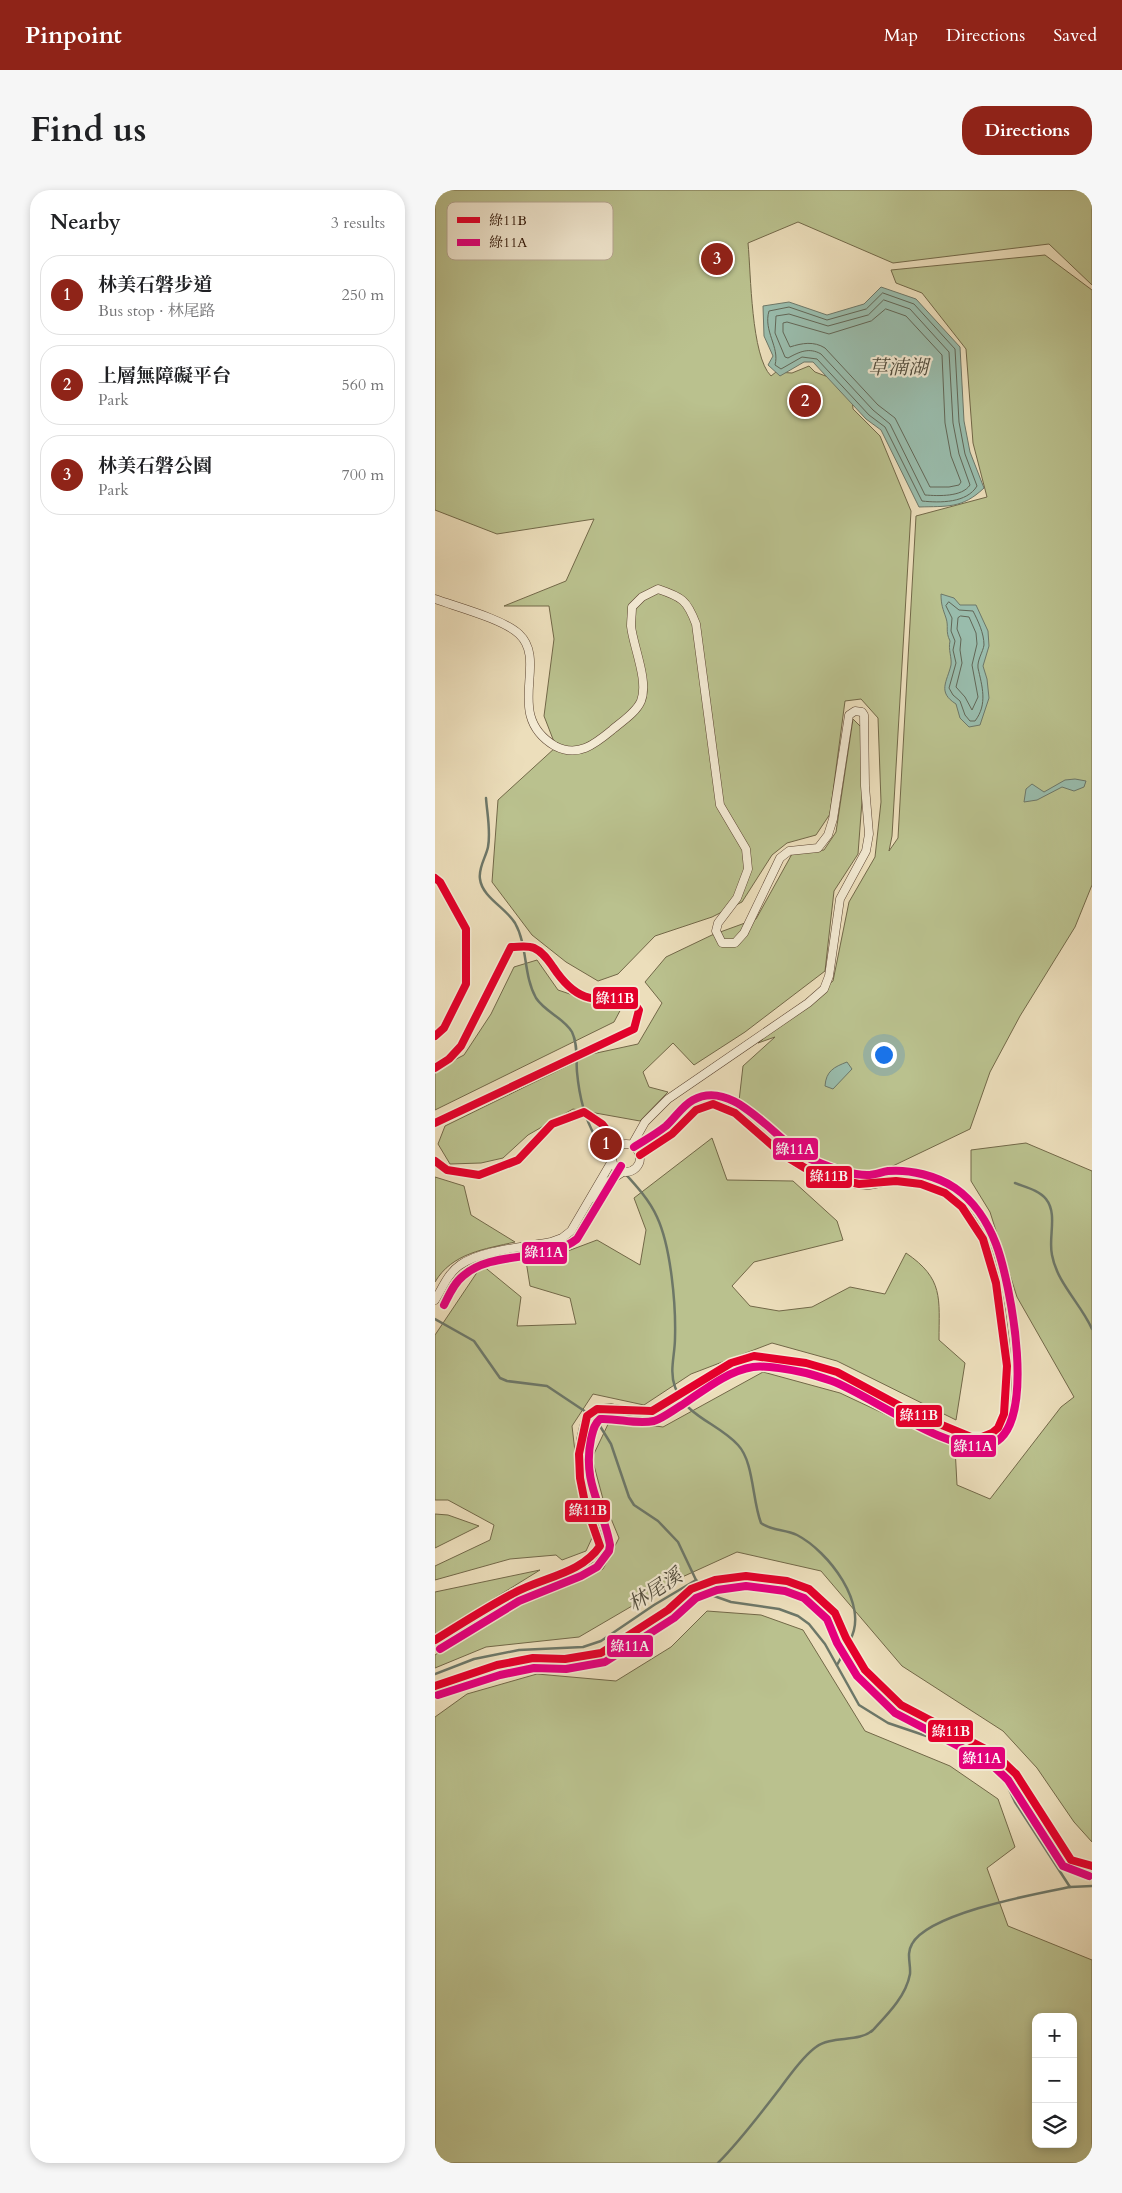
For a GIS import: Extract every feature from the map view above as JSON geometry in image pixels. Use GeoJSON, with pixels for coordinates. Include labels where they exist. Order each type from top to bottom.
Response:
{"type":"FeatureCollection","features":[{"type":"Feature","properties":{"kind":"street"},"geometry":{"type":"LineString","coordinates":[[435,599],[498,622],[519,634],[529,649],[528,701],[531,718],[538,734],[561,749],[578,752],[598,741],[631,714],[641,701],[641,673],[631,626],[632,607],[642,597],[659,589],[675,595],[689,606],[696,624],[720,805],[746,849],[748,869],[741,890],[717,923],[716,931],[722,943],[735,942],[744,933],[780,858],[789,851],[818,848],[828,835],[833,819],[849,715],[855,711],[863,712],[865,715],[865,786],[869,834],[866,850],[840,899],[829,976],[824,989],[809,1003],[668,1100],[645,1122],[632,1145]]}},
{"type":"Feature","properties":{"kind":"street"},"geometry":{"type":"LineString","coordinates":[[435,1640],[515,1592],[577,1567],[593,1558],[600,1546],[598,1532],[590,1516],[579,1480],[578,1459],[580,1439],[587,1416],[597,1410],[652,1411],[731,1363],[754,1356],[806,1362],[837,1372],[915,1414],[971,1437],[981,1438],[989,1434],[998,1427],[1000,1422],[1007,1384],[1007,1355],[995,1282],[986,1246],[970,1218],[952,1197],[938,1190],[913,1183],[890,1181],[868,1185],[830,1178],[801,1167],[776,1150],[727,1108],[712,1104],[696,1110],[671,1135],[640,1155],[636,1168],[623,1172],[609,1181],[590,1200]]}},
{"type":"Feature","properties":{"kind":"street"},"geometry":{"type":"LineString","coordinates":[[632,1145],[640,1155]]}},
{"type":"Feature","properties":{"kind":"street"},"geometry":{"type":"LineString","coordinates":[[435,1300],[458,1266],[473,1258],[562,1238],[571,1231],[612,1161],[613,1152],[619,1146],[632,1145]]}},
{"type":"Feature","properties":{"kind":"street"},"geometry":{"type":"LineString","coordinates":[[612,1161],[616,1168],[623,1172]]}},
{"type":"Feature","properties":{"kind":"street"},"geometry":{"type":"LineString","coordinates":[[435,1686],[497,1665],[533,1658],[565,1659],[601,1653],[668,1610],[691,1589],[715,1580],[746,1576],[787,1581],[809,1589],[835,1613],[846,1638],[865,1670],[901,1705],[995,1754],[1017,1774],[1051,1832],[1071,1860],[1092,1866]]}},
{"type":"Feature","properties":{"kind":"green space"},"geometry":{"type":"Polygon","coordinates":[[[435,190],[1092,190],[1092,285],[1049,244],[893,263],[798,222],[748,243],[753,314],[759,351],[764,366],[771,376],[776,372],[792,373],[809,366],[815,372],[844,383],[852,399],[853,409],[880,436],[911,511],[892,836],[889,851],[898,838],[916,516],[987,497],[973,443],[966,349],[922,293],[896,283],[891,270],[1045,255],[1092,290],[1092,885],[1075,927],[1020,1016],[990,1072],[970,1129],[874,1175],[792,1151],[739,1101],[743,1066],[775,1037],[758,1043],[833,981],[849,902],[875,857],[881,802],[878,718],[861,699],[845,701],[830,814],[816,835],[787,843],[772,855],[742,902],[712,917],[655,936],[618,974],[598,981],[566,962],[532,935],[492,882],[498,800],[556,747],[544,716],[554,639],[549,606],[504,606],[566,581],[594,519],[497,534],[435,510],[435,190]]]}},
{"type":"Feature","properties":{"kind":"green space"},"geometry":{"type":"Polygon","coordinates":[[[853,719],[862,728],[864,774],[858,854],[834,891],[825,971],[745,1032],[694,1065],[673,1043],[643,1072],[649,1087],[668,1092],[640,1121],[573,1109],[528,1135],[503,1158],[481,1163],[450,1164],[438,1144],[445,1126],[592,1054],[638,1044],[662,1003],[645,982],[666,957],[712,935],[756,919],[792,854],[824,850],[836,832],[853,719]]]}},
{"type":"Feature","properties":{"kind":"green space"},"geometry":{"type":"Polygon","coordinates":[[[537,960],[558,990],[602,1005],[622,1007],[614,1022],[435,1110],[435,1070],[464,1055],[491,1014],[514,967],[537,960]]]}},
{"type":"Feature","properties":{"kind":"green space"},"geometry":{"type":"Polygon","coordinates":[[[712,1138],[727,1180],[793,1181],[837,1221],[843,1240],[754,1262],[732,1286],[750,1306],[779,1311],[812,1307],[850,1287],[885,1294],[906,1253],[927,1272],[937,1290],[939,1301],[939,1340],[965,1363],[956,1420],[837,1361],[772,1343],[691,1374],[644,1405],[593,1394],[572,1426],[581,1503],[592,1538],[586,1551],[562,1560],[556,1555],[510,1559],[435,1580],[435,1566],[490,1540],[494,1525],[448,1500],[435,1500],[435,1335],[482,1265],[521,1297],[517,1326],[576,1324],[570,1298],[530,1286],[526,1261],[552,1257],[597,1240],[640,1265],[646,1230],[634,1198],[712,1138]]]}},
{"type":"Feature","properties":{"kind":"green space"},"geometry":{"type":"Polygon","coordinates":[[[1026,1143],[1092,1171],[1092,1842],[1074,1822],[1037,1768],[1003,1731],[902,1666],[821,1571],[737,1552],[680,1578],[579,1637],[486,1647],[435,1668],[435,1655],[497,1614],[603,1569],[619,1538],[603,1499],[592,1458],[610,1420],[663,1427],[763,1372],[840,1393],[955,1447],[957,1485],[990,1499],[1061,1407],[1074,1397],[1017,1297],[990,1212],[971,1181],[971,1150],[1026,1143]]]}},
{"type":"Feature","properties":{"kind":"green space"},"geometry":{"type":"Polygon","coordinates":[[[435,1177],[464,1186],[471,1215],[515,1242],[481,1250],[460,1258],[450,1264],[435,1282],[435,1177]]]}},
{"type":"Feature","properties":{"kind":"green space"},"geometry":{"type":"Polygon","coordinates":[[[435,1514],[448,1515],[479,1526],[435,1548],[435,1514]]]}},
{"type":"Feature","properties":{"kind":"green space"},"geometry":{"type":"Polygon","coordinates":[[[540,1570],[435,1635],[435,1592],[540,1570]]]}},
{"type":"Feature","properties":{"kind":"green space"},"geometry":{"type":"Polygon","coordinates":[[[707,1611],[761,1615],[803,1630],[865,1731],[950,1766],[998,1799],[1015,1847],[987,1868],[1008,1926],[1092,1960],[1092,2163],[435,2163],[435,1717],[467,1694],[537,1674],[616,1681],[671,1647],[707,1611]]]}},
{"type":"Feature","properties":{"kind":"water","name":"草湳湖"},"geometry":{"type":"Polygon","coordinates":[[[881,287],[916,299],[960,347],[964,421],[970,452],[984,488],[969,500],[954,505],[919,507],[881,430],[866,419],[813,362],[804,362],[780,376],[768,365],[773,356],[764,336],[763,306],[789,302],[827,315],[864,304],[881,287]]]}},
{"type":"Feature","properties":{"kind":"water"},"geometry":{"type":"Polygon","coordinates":[[[941,594],[954,598],[960,605],[976,605],[988,631],[989,646],[983,666],[987,679],[989,698],[980,725],[969,727],[960,718],[956,704],[950,700],[945,691],[951,662],[950,641],[941,594]]]}},
{"type":"Feature","properties":{"kind":"water"},"geometry":{"type":"Polygon","coordinates":[[[1065,780],[1086,781],[1084,787],[1074,791],[1062,787],[1037,800],[1024,802],[1026,789],[1032,784],[1044,792],[1065,780]]]}},
{"type":"Feature","properties":{"kind":"water"},"geometry":{"type":"Polygon","coordinates":[[[847,1062],[852,1069],[833,1089],[825,1086],[831,1070],[847,1062]]]}},
{"type":"Feature","properties":{"kind":"waterway"},"geometry":{"type":"LineString","coordinates":[[486,798],[489,841],[480,871],[482,885],[490,897],[515,923],[522,941],[529,980],[536,998],[569,1027],[572,1032],[576,1047],[581,1097],[591,1129],[610,1157],[644,1195],[662,1229],[669,1260],[675,1309],[672,1369],[675,1387],[680,1397],[694,1413],[730,1437],[743,1452],[750,1471],[761,1523],[797,1535],[809,1543],[833,1566],[843,1580],[855,1611],[855,1626],[850,1640]]}},
{"type":"Feature","properties":{"kind":"waterway"},"geometry":{"type":"LineString","coordinates":[[1015,1183],[1040,1193],[1050,1205],[1052,1219],[1051,1248],[1055,1265],[1064,1284],[1092,1329]]}},
{"type":"Feature","properties":{"kind":"waterway"},"geometry":{"type":"LineString","coordinates":[[435,1319],[474,1341],[500,1378],[507,1381],[547,1386],[595,1418],[611,1444],[629,1497],[634,1505],[658,1521],[678,1542],[696,1580]]}},
{"type":"Feature","properties":{"kind":"waterway","name":"林尾溪"},"geometry":{"type":"LineString","coordinates":[[435,1674],[474,1659],[519,1650],[583,1647],[601,1641],[654,1605],[696,1580],[714,1596],[731,1602],[779,1609],[798,1616],[809,1624],[825,1644],[859,1705],[888,1723],[959,1747],[984,1760],[1002,1774],[1015,1802],[1070,1887],[1092,1886]]}},
{"type":"Feature","properties":{"kind":"waterway"},"geometry":{"type":"LineString","coordinates":[[837,1665],[848,1645]]}},
{"type":"Feature","properties":{"kind":"waterway"},"geometry":{"type":"LineString","coordinates":[[718,2163],[743,2136],[797,2066],[811,2051],[822,2043],[867,2034],[885,2018],[905,1990],[910,1974],[910,1948],[922,1933],[939,1923],[984,1906],[1070,1887]]}},
{"type":"Feature","properties":{"kind":"transit line","name":"綠11B"},"geometry":{"type":"LineString","coordinates":[[435,878],[440,882],[466,929],[466,984],[444,1028],[435,1036]]}},
{"type":"Feature","properties":{"kind":"transit line","name":"綠11B"},"geometry":{"type":"LineString","coordinates":[[435,1068],[449,1059],[461,1046],[511,947],[534,948],[545,956],[569,986],[585,996],[594,999],[629,996],[639,1010],[634,1029],[435,1123]]}},
{"type":"Feature","properties":{"kind":"transit line","name":"綠11A"},"geometry":{"type":"LineString","coordinates":[[440,1649],[519,1601],[581,1576],[597,1567],[609,1551],[610,1545],[607,1531],[591,1482],[589,1469],[591,1439],[595,1425],[600,1419],[654,1421],[725,1377],[753,1367],[779,1368],[832,1381],[933,1433],[973,1446],[989,1445],[1005,1434],[1014,1412],[1017,1385],[1017,1353],[1008,1289],[1002,1263],[985,1220],[968,1199],[955,1188],[940,1180],[914,1172],[888,1171],[873,1175],[861,1175],[827,1166],[801,1153],[756,1116],[741,1105],[725,1097],[709,1095],[693,1100],[666,1126],[634,1147]]}},
{"type":"Feature","properties":{"kind":"transit line","name":"綠11B"},"geometry":{"type":"LineString","coordinates":[[435,1640],[514,1593],[583,1563],[600,1546],[585,1503],[580,1478],[579,1454],[587,1416],[597,1409],[652,1411],[731,1363],[754,1356],[806,1363],[837,1372],[915,1414],[971,1437],[982,1437],[992,1433],[998,1428],[1004,1414],[1007,1366],[996,1283],[983,1239],[962,1207],[945,1193],[921,1184],[896,1181],[859,1184],[836,1179],[805,1168],[782,1154],[735,1113],[713,1104],[696,1110],[672,1134],[640,1155]]}},
{"type":"Feature","properties":{"kind":"transit line","name":"綠11B"},"geometry":{"type":"LineString","coordinates":[[435,1161],[447,1170],[479,1175],[518,1160],[552,1124],[584,1112],[602,1124],[619,1146]]}},
{"type":"Feature","properties":{"kind":"transit line","name":"綠11A"},"geometry":{"type":"LineString","coordinates":[[444,1305],[457,1282],[475,1268],[489,1262],[550,1252],[564,1247],[577,1239],[621,1166]]}},
{"type":"Feature","properties":{"kind":"transit line","name":"綠11B"},"geometry":{"type":"LineString","coordinates":[[435,1686],[497,1665],[533,1658],[565,1659],[601,1653],[668,1610],[691,1589],[715,1580],[746,1576],[787,1581],[809,1589],[835,1613],[846,1638],[865,1670],[901,1705],[995,1754],[1016,1774],[1071,1860],[1092,1866]]}},
{"type":"Feature","properties":{"kind":"transit line","name":"綠11A"},"geometry":{"type":"LineString","coordinates":[[438,1695],[500,1675],[534,1668],[566,1669],[605,1662],[674,1618],[696,1598],[717,1590],[746,1586],[785,1591],[804,1598],[827,1619],[837,1643],[857,1676],[895,1713],[989,1762],[1008,1780],[1063,1866],[1089,1876]]}},
{"type":"Feature","properties":{"kind":"place","name":"林美石磐公園"},"geometry":{"type":"Point","coordinates":[717,259]}},
{"type":"Feature","properties":{"kind":"place","name":"上層無障礙平台"},"geometry":{"type":"Point","coordinates":[805,401]}},
{"type":"Feature","properties":{"kind":"place","name":"林美石磐步道"},"geometry":{"type":"Point","coordinates":[606,1144]}}]}
